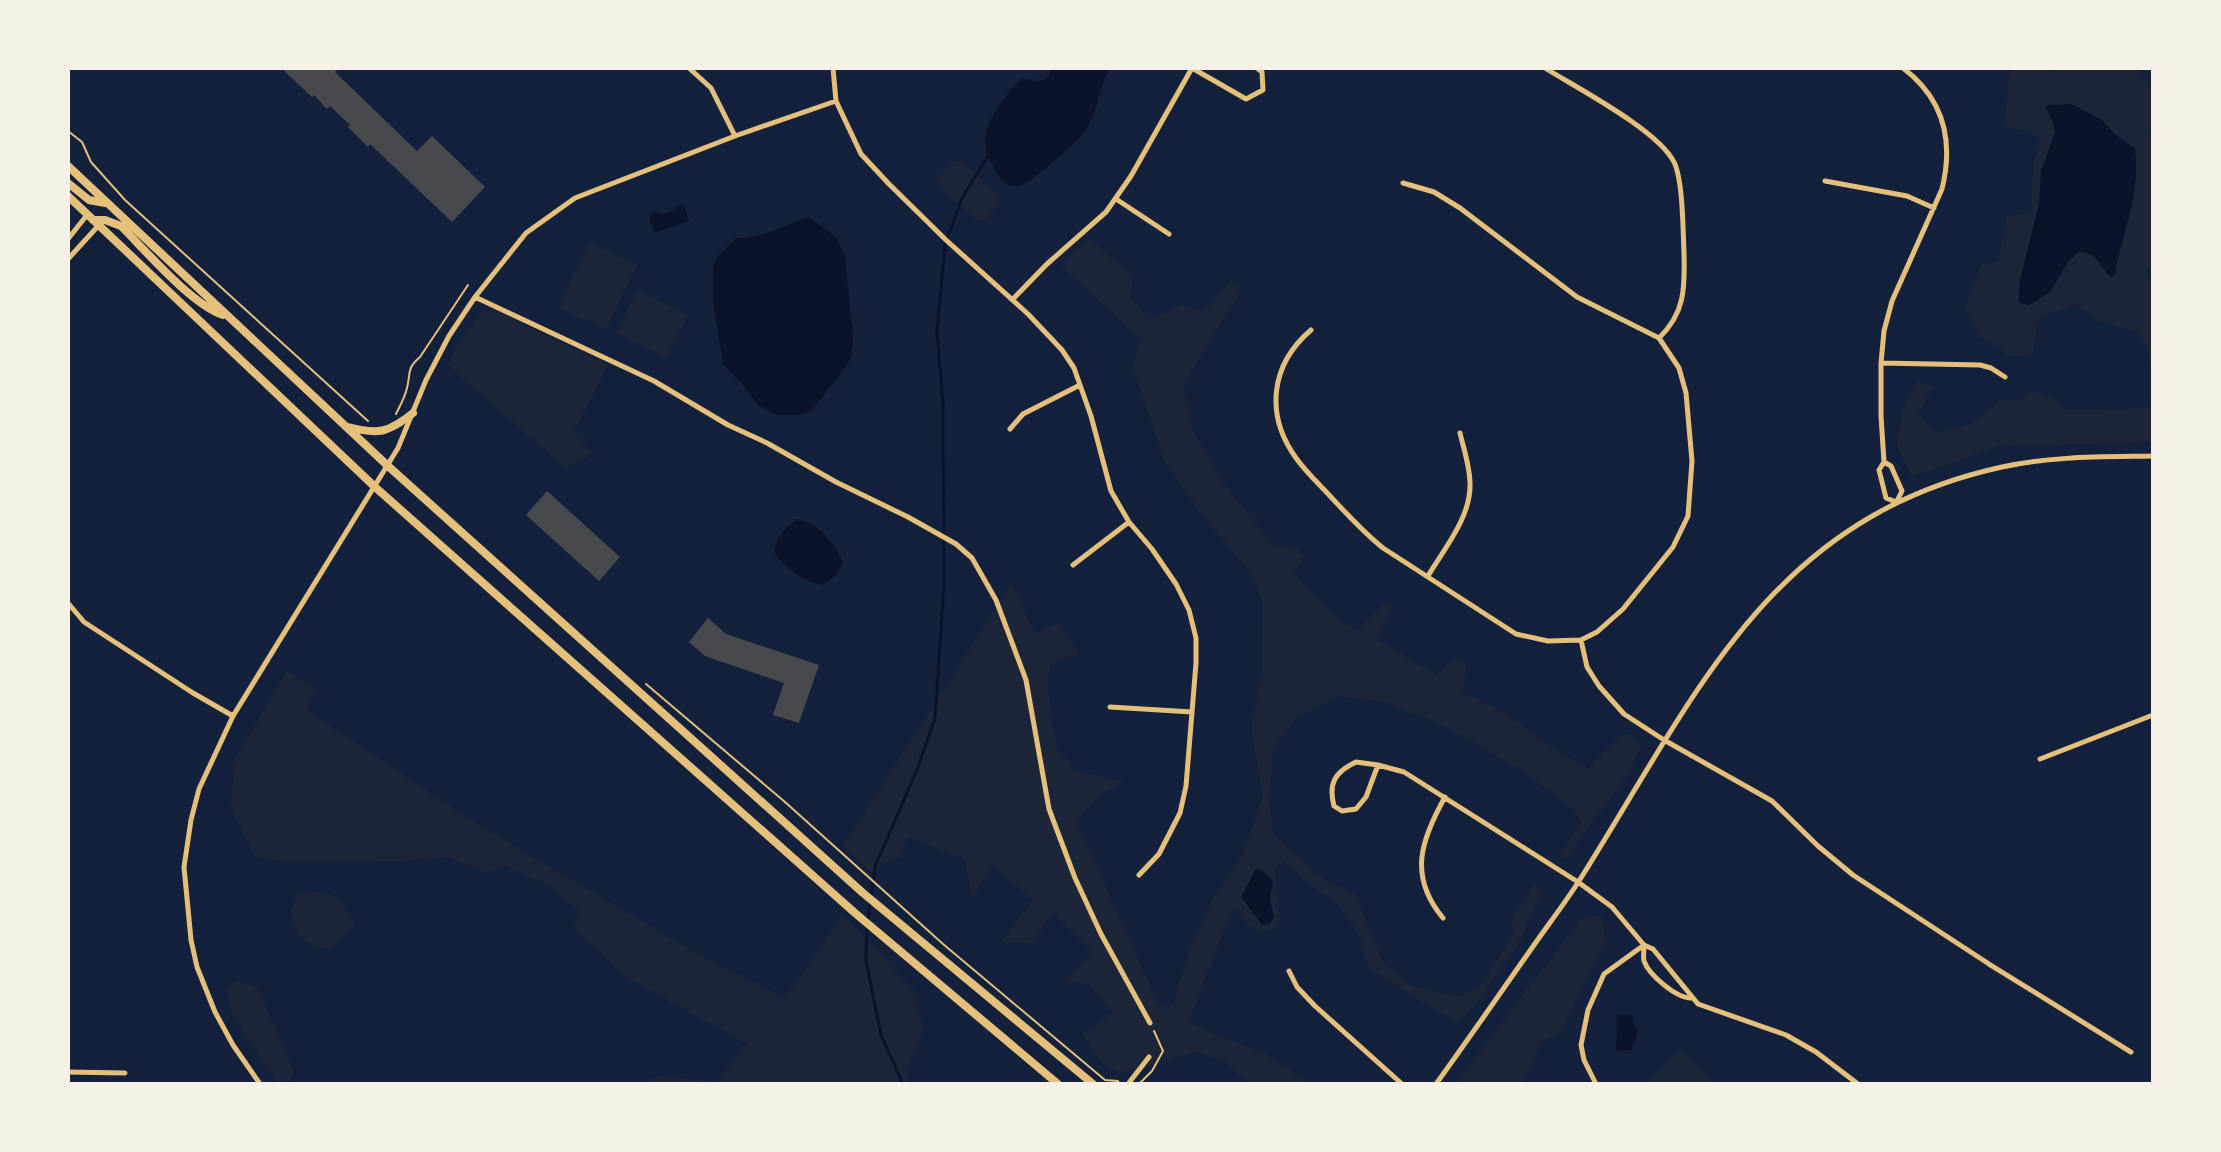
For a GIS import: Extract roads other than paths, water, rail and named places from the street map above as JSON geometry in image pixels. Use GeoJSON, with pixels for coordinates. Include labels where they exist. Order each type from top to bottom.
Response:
{"type":"FeatureCollection","features":[{"type":"Feature","properties":{"kind":"highway"},"geometry":{"type":"LineString","coordinates":[[68,166],[388,466],[628,683],[863,893],[1093,1084]]}},
{"type":"Feature","properties":{"kind":"highway"},"geometry":{"type":"LineString","coordinates":[[68,183],[89,200],[107,204]]}},
{"type":"Feature","properties":{"kind":"highway"},"geometry":{"type":"LineString","coordinates":[[68,196],[375,487],[855,913],[1058,1084]]}},
{"type":"Feature","properties":{"kind":"highway"},"geometry":{"type":"LineString","coordinates":[[93,220],[105,220],[121,226],[191,295],[211,310],[228,316]]}},
{"type":"Feature","properties":{"kind":"highway"},"geometry":{"type":"LineString","coordinates":[[345,426],[370,432],[388,430],[413,413]]}},
{"type":"Feature","properties":{"kind":"street"},"geometry":{"type":"LineString","coordinates":[[689,68],[711,88],[735,136]]}},
{"type":"Feature","properties":{"kind":"street"},"geometry":{"type":"LineString","coordinates":[[833,68],[836,101],[861,154],[946,240],[1013,299],[1062,350],[1074,368],[1091,416],[1111,491],[1129,522],[1176,584],[1189,610],[1196,638],[1196,676],[1186,786],[1180,813],[1159,854],[1139,875]]}},
{"type":"Feature","properties":{"kind":"street"},"geometry":{"type":"LineString","coordinates":[[1013,299],[1106,212],[1192,68],[1246,99],[1263,90],[1262,72],[1257,68]]}},
{"type":"Feature","properties":{"kind":"street"},"geometry":{"type":"LineString","coordinates":[[1545,68],[1649,133],[1674,162],[1681,195],[1685,280],[1682,305],[1659,338]]}},
{"type":"Feature","properties":{"kind":"street"},"geometry":{"type":"LineString","coordinates":[[1896,502],[1886,498],[1879,470],[1884,462],[1881,363],[1884,331],[1892,301],[1942,189],[1948,149],[1938,109],[1928,92],[1903,68]]}},
{"type":"Feature","properties":{"kind":"street"},"geometry":{"type":"LineString","coordinates":[[260,1084],[233,1045],[202,982],[191,940],[184,867],[191,820],[199,789],[233,716],[388,466],[434,362],[449,336],[475,297],[526,233],[558,209],[596,188],[836,101]]}},
{"type":"Feature","properties":{"kind":"street"},"geometry":{"type":"LineString","coordinates":[[1825,181],[1907,196],[1934,208]]}},
{"type":"Feature","properties":{"kind":"street"},"geometry":{"type":"LineString","coordinates":[[1311,330],[1291,350],[1279,377],[1276,408],[1284,438],[1297,459],[1363,532],[1383,548],[1516,634],[1548,641],[1581,640],[1597,632],[1623,609],[1673,547],[1688,516],[1692,461],[1686,393],[1679,368],[1659,338],[1577,297],[1460,208],[1434,192],[1403,183]]}},
{"type":"Feature","properties":{"kind":"street"},"geometry":{"type":"LineString","coordinates":[[1116,199],[1169,234]]}},
{"type":"Feature","properties":{"kind":"street"},"geometry":{"type":"LineString","coordinates":[[68,239],[93,220]]}},
{"type":"Feature","properties":{"kind":"street"},"geometry":{"type":"LineString","coordinates":[[68,259],[93,220]]}},
{"type":"Feature","properties":{"kind":"street"},"geometry":{"type":"LineString","coordinates":[[475,297],[654,381],[728,425],[908,517],[956,544],[972,558],[996,600],[1026,680],[1049,809],[1075,878],[1101,934],[1150,1023]]}},
{"type":"Feature","properties":{"kind":"street"},"geometry":{"type":"LineString","coordinates":[[1881,363],[1980,365],[2005,377]]}},
{"type":"Feature","properties":{"kind":"street"},"geometry":{"type":"LineString","coordinates":[[1010,429],[1023,414],[1080,385]]}},
{"type":"Feature","properties":{"kind":"street"},"geometry":{"type":"LineString","coordinates":[[1428,576],[1460,523],[1469,501],[1470,483],[1460,433]]}},
{"type":"Feature","properties":{"kind":"street"},"geometry":{"type":"LineString","coordinates":[[1436,1084],[1578,882],[1664,740],[1729,644],[1772,594],[1829,544],[1896,502],[1964,477],[2038,461],[2153,456]]}},
{"type":"Feature","properties":{"kind":"street"},"geometry":{"type":"LineString","coordinates":[[1884,462],[1891,466],[1902,491],[1896,502]]}},
{"type":"Feature","properties":{"kind":"street"},"geometry":{"type":"LineString","coordinates":[[1073,565],[1129,522]]}},
{"type":"Feature","properties":{"kind":"street"},"geometry":{"type":"LineString","coordinates":[[68,603],[84,622],[233,716]]}},
{"type":"Feature","properties":{"kind":"street"},"geometry":{"type":"LineString","coordinates":[[1581,640],[1587,667],[1624,714],[1772,801],[1853,875],[2131,1052]]}},
{"type":"Feature","properties":{"kind":"street"},"geometry":{"type":"LineString","coordinates":[[1110,707],[1192,712]]}},
{"type":"Feature","properties":{"kind":"street"},"geometry":{"type":"LineString","coordinates":[[2040,759],[2153,715]]}},
{"type":"Feature","properties":{"kind":"street"},"geometry":{"type":"LineString","coordinates":[[1378,765],[1366,797],[1356,809],[1342,811],[1334,806],[1330,791],[1340,770],[1356,762],[1378,765],[1404,772],[1578,882],[1612,907],[1644,945],[1653,949],[1698,1004],[1786,1035],[1816,1052],[1858,1084]]}},
{"type":"Feature","properties":{"kind":"street"},"geometry":{"type":"LineString","coordinates":[[1443,918],[1431,904],[1422,883],[1421,868],[1423,843],[1445,797]]}},
{"type":"Feature","properties":{"kind":"street"},"geometry":{"type":"LineString","coordinates":[[1644,945],[1644,963],[1679,996],[1693,998]]}},
{"type":"Feature","properties":{"kind":"street"},"geometry":{"type":"LineString","coordinates":[[1596,1084],[1584,1060],[1581,1045],[1588,1010],[1604,974],[1644,945]]}},
{"type":"Feature","properties":{"kind":"street"},"geometry":{"type":"LineString","coordinates":[[1289,971],[1297,987],[1315,1006],[1402,1084]]}},
{"type":"Feature","properties":{"kind":"street"},"geometry":{"type":"LineString","coordinates":[[1128,1084],[1149,1057]]}},
{"type":"Feature","properties":{"kind":"street"},"geometry":{"type":"LineString","coordinates":[[68,1072],[125,1073]]}},
{"type":"Feature","properties":{"kind":"waterway"},"geometry":{"type":"LineString","coordinates":[[871,895],[876,864],[917,770],[935,718],[944,585],[943,405],[937,332],[945,245],[962,198],[988,156]]}},
{"type":"Feature","properties":{"kind":"waterway"},"geometry":{"type":"LineString","coordinates":[[868,919],[870,903]]}},
{"type":"Feature","properties":{"kind":"waterway"},"geometry":{"type":"LineString","coordinates":[[867,926],[866,961],[881,1035],[903,1084]]}}]}
